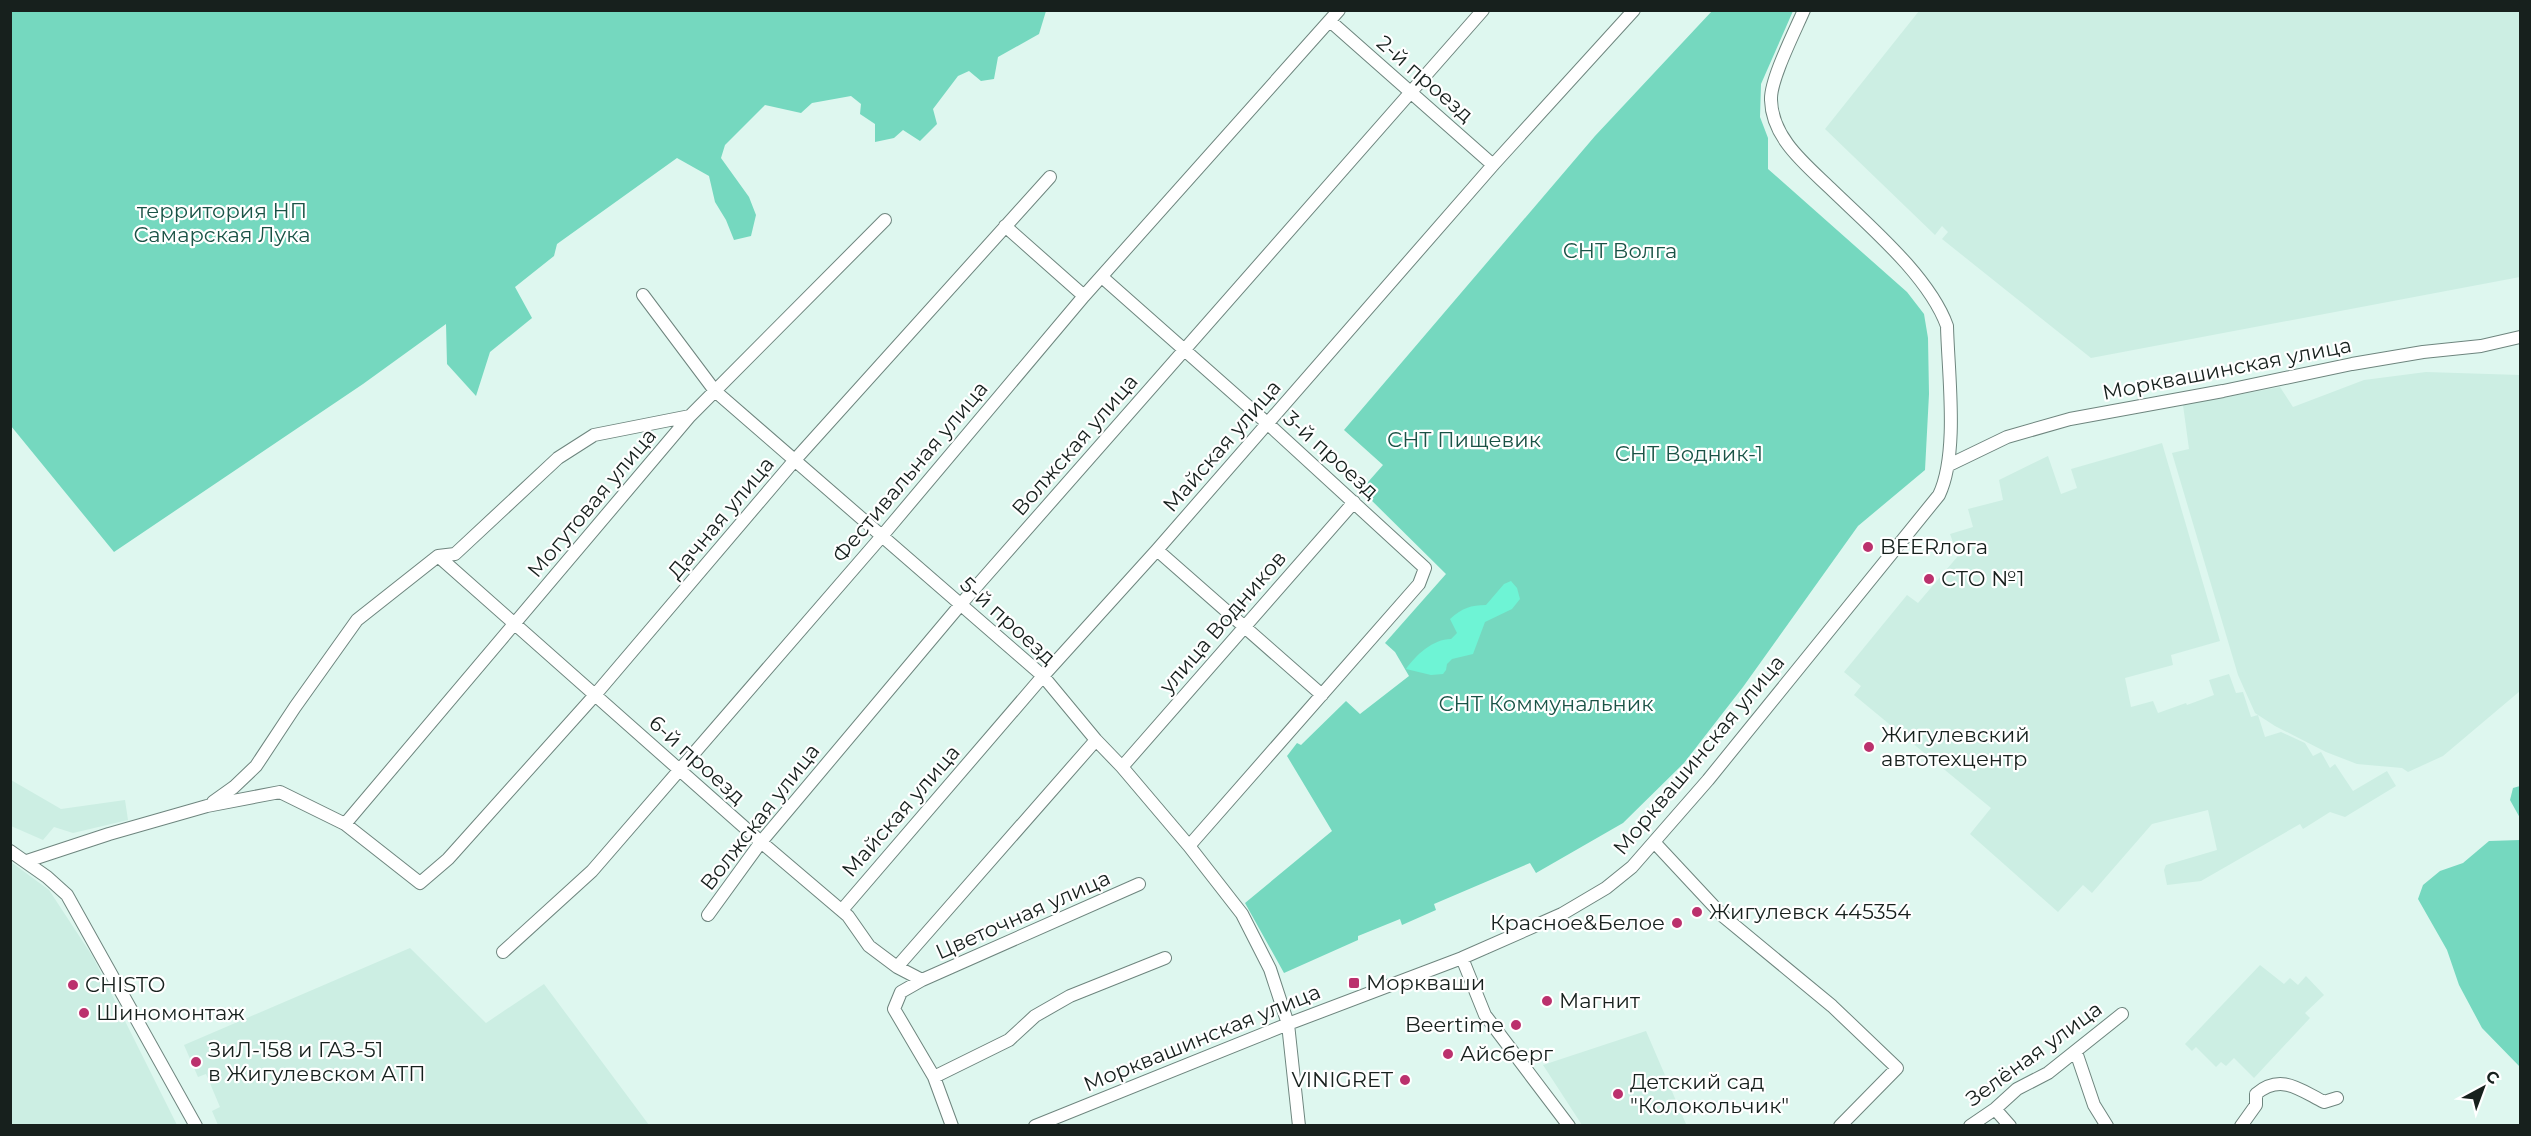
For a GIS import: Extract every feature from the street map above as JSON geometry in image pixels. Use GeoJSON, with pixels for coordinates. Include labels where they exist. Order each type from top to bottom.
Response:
{"type":"FeatureCollection","features":[{"type":"Feature","properties":{"kind":"street","name":"Фестивальная улица"},"geometry":{"type":"LineString","coordinates":[[503,952],[592,871],[882,536],[1084,296],[1339,10]]}},
{"type":"Feature","properties":{"kind":"street","name":"Волжская улица"},"geometry":{"type":"LineString","coordinates":[[708,915],[761,842],[961,604],[1483,10]]}},
{"type":"Feature","properties":{"kind":"street","name":"Майская улица"},"geometry":{"type":"LineString","coordinates":[[842,910],[1043,676],[1157,550],[1493,165],[1634,10]]}},
{"type":"Feature","properties":{"kind":"street","name":"Морквашинская улица"},"geometry":{"type":"LineString","coordinates":[[1035,1125],[1288,1024],[1462,958],[1562,914],[1605,888],[1632,867],[1708,780],[1939,495],[1946,481],[1949,465],[1947,326],[1942,310],[1934,296],[1892,249],[1799,158],[1781,136],[1774,117],[1770,99],[1775,79],[1804,10]]}},
{"type":"Feature","properties":{"kind":"street","name":"2-й проезд"},"geometry":{"type":"LineString","coordinates":[[1330,21],[1493,165]]}},
{"type":"Feature","properties":{"kind":"street","name":"Дачная улица"},"geometry":{"type":"LineString","coordinates":[[345,824],[420,883],[448,859],[595,696],[795,461],[1050,177]]}},
{"type":"Feature","properties":{"kind":"street","name":"Могутовая улица"},"geometry":{"type":"LineString","coordinates":[[345,824],[690,416],[885,220]]}},
{"type":"Feature","properties":{"kind":"street"},"geometry":{"type":"LineString","coordinates":[[1005,226],[1084,296]]}},
{"type":"Feature","properties":{"kind":"street","name":"3-й проезд"},"geometry":{"type":"LineString","coordinates":[[1102,277],[1267,423],[1425,568],[1419,584],[1322,695]]}},
{"type":"Feature","properties":{"kind":"street","name":"5-й проезд"},"geometry":{"type":"LineString","coordinates":[[643,295],[715,392],[1043,676],[1095,740],[1122,767],[1189,846],[1242,914],[1269,969],[1288,1024],[1299,1125]]}},
{"type":"Feature","properties":{"kind":"street","name":"Морквашинская улица"},"geometry":{"type":"LineString","coordinates":[[1949,465],[2007,437],[2070,419],[2223,391],[2352,364],[2423,352],[2481,346],[2520,337]]}},
{"type":"Feature","properties":{"kind":"street"},"geometry":{"type":"LineString","coordinates":[[207,807],[234,788],[256,766],[357,620],[438,556],[455,554],[558,458],[594,435],[690,416]]}},
{"type":"Feature","properties":{"kind":"street","name":"улица Водников"},"geometry":{"type":"LineString","coordinates":[[1122,767],[1354,502]]}},
{"type":"Feature","properties":{"kind":"street"},"geometry":{"type":"LineString","coordinates":[[1157,550],[1322,695],[1189,846]]}},
{"type":"Feature","properties":{"kind":"street","name":"6-й проезд"},"geometry":{"type":"LineString","coordinates":[[438,556],[514,626],[842,910],[869,946],[897,967],[922,980]]}},
{"type":"Feature","properties":{"kind":"street"},"geometry":{"type":"LineString","coordinates":[[897,967],[1095,740]]}},
{"type":"Feature","properties":{"kind":"street"},"geometry":{"type":"LineString","coordinates":[[27,861],[109,834],[207,807],[280,792],[345,824]]}},
{"type":"Feature","properties":{"kind":"street"},"geometry":{"type":"LineString","coordinates":[[1654,842],[1723,916],[1832,1006],[1897,1068],[1840,1125]]}},
{"type":"Feature","properties":{"kind":"street"},"geometry":{"type":"LineString","coordinates":[[10,851],[27,861],[67,895],[196,1125]]}},
{"type":"Feature","properties":{"kind":"street","name":"Цветочная улица"},"geometry":{"type":"LineString","coordinates":[[922,980],[1139,884]]}},
{"type":"Feature","properties":{"kind":"street"},"geometry":{"type":"LineString","coordinates":[[934,1077],[1009,1040],[1035,1016],[1070,996],[1165,958]]}},
{"type":"Feature","properties":{"kind":"street"},"geometry":{"type":"LineString","coordinates":[[1462,958],[1485,1015],[1569,1125]]}},
{"type":"Feature","properties":{"kind":"street"},"geometry":{"type":"LineString","coordinates":[[922,980],[902,992],[894,1010],[934,1077],[952,1125]]}},
{"type":"Feature","properties":{"kind":"street","name":"Зелёная улица"},"geometry":{"type":"LineString","coordinates":[[1970,1125],[1995,1109],[2017,1089],[2048,1073],[2122,1014]]}},
{"type":"Feature","properties":{"kind":"street"},"geometry":{"type":"LineString","coordinates":[[2076,1052],[2094,1105],[2107,1125]]}},
{"type":"Feature","properties":{"kind":"street"},"geometry":{"type":"LineString","coordinates":[[2241,1125],[2256,1105],[2256,1094],[2266,1085],[2291,1084],[2324,1102],[2337,1098]]}},
{"type":"Feature","properties":{"kind":"street"},"geometry":{"type":"LineString","coordinates":[[1995,1109],[2010,1125]]}},
{"type":"Feature","properties":{"kind":"shaded area"},"geometry":{"type":"Polygon","coordinates":[[[1919,11],[2520,11],[2520,277],[2091,358],[1942,239],[1948,232],[1942,226],[1935,235],[1825,129],[1919,11]]]}},
{"type":"Feature","properties":{"kind":"shaded area"},"geometry":{"type":"Polygon","coordinates":[[[2426,372],[2520,375],[2520,691],[2443,756],[2408,772],[2402,768],[2357,764],[2326,752],[2255,713],[2238,675],[2172,453],[2189,449],[2183,405],[2280,387],[2293,407],[2364,380],[2426,372]]]}},
{"type":"Feature","properties":{"kind":"shaded area"},"geometry":{"type":"Polygon","coordinates":[[[2162,443],[2220,641],[2171,655],[2173,665],[2125,678],[2131,707],[2153,701],[2158,713],[2186,703],[2187,705],[2214,695],[2209,680],[2229,674],[2236,693],[2243,692],[2251,717],[2258,715],[2265,737],[2281,732],[2305,743],[2313,756],[2321,752],[2330,768],[2335,764],[2353,791],[2387,771],[2396,786],[2345,817],[2330,812],[2303,829],[2300,824],[2201,881],[2167,885],[2164,870],[2166,865],[2217,850],[2208,810],[2152,824],[2092,893],[2083,885],[2058,912],[1970,834],[1991,808],[1854,695],[1861,686],[1844,672],[1907,595],[1918,603],[1958,556],[1950,534],[1973,527],[1968,509],[2003,500],[1999,480],[2048,456],[2061,494],[2077,488],[2071,469],[2162,443]]]}},
{"type":"Feature","properties":{"kind":"shaded area"},"geometry":{"type":"Polygon","coordinates":[[[1511,581],[1517,588],[1520,599],[1512,609],[1485,622],[1473,654],[1452,659],[1443,674],[1431,675],[1406,669],[1431,645],[1451,639],[1457,633],[1450,619],[1454,615],[1467,608],[1486,605],[1504,584],[1511,581]]]}},
{"type":"Feature","properties":{"kind":"shaded area"},"geometry":{"type":"Polygon","coordinates":[[[11,780],[61,809],[125,800],[128,820],[73,833],[54,827],[43,840],[11,826],[11,780]]]}},
{"type":"Feature","properties":{"kind":"shaded area"},"geometry":{"type":"Polygon","coordinates":[[[11,862],[49,890],[93,957],[177,1125],[11,1125],[11,862]]]}},
{"type":"Feature","properties":{"kind":"shaded area"},"geometry":{"type":"Polygon","coordinates":[[[410,948],[486,1023],[544,984],[649,1125],[218,1125],[212,1111],[220,1107],[206,1074],[198,1077],[184,1045],[410,948]]]}},
{"type":"Feature","properties":{"kind":"shaded area"},"geometry":{"type":"Polygon","coordinates":[[[2260,965],[2284,984],[2290,978],[2298,985],[2306,976],[2324,995],[2305,1013],[2310,1018],[2254,1078],[2234,1058],[2226,1066],[2221,1062],[2216,1067],[2196,1047],[2192,1051],[2185,1044],[2260,965]]]}},
{"type":"Feature","properties":{"kind":"shaded area","name":"Детский сад \"Колокольчик\""},"geometry":{"type":"Polygon","coordinates":[[[1646,1031],[1686,1124],[1582,1125],[1543,1065],[1646,1031]]]}},
{"type":"Feature","properties":{"kind":"green space","name":"территория НП Самарская Лука"},"geometry":{"type":"Polygon","coordinates":[[[10,11],[1046,11],[1039,34],[998,57],[994,79],[981,81],[969,71],[958,76],[933,109],[937,124],[920,141],[903,130],[894,138],[875,142],[875,124],[860,114],[861,104],[851,96],[812,103],[801,113],[765,105],[725,145],[721,158],[749,197],[756,215],[751,236],[734,240],[715,202],[709,176],[677,158],[557,244],[554,256],[515,287],[532,318],[490,352],[476,396],[447,364],[446,324],[363,384],[114,552],[11,426],[10,11]]]}},
{"type":"Feature","properties":{"kind":"green space"},"geometry":{"type":"Polygon","coordinates":[[[1712,11],[1793,11],[1761,84],[1760,117],[1768,138],[1768,169],[1907,292],[1924,314],[1928,338],[1929,394],[1925,470],[1858,526],[1743,687],[1684,763],[1623,823],[1536,873],[1530,863],[1434,904],[1436,910],[1402,925],[1400,919],[1358,936],[1358,940],[1284,973],[1245,903],[1332,831],[1287,756],[1297,743],[1301,745],[1346,701],[1360,714],[1409,676],[1395,652],[1385,643],[1446,574],[1361,490],[1383,465],[1344,430],[1595,136],[1712,11]]]}},
{"type":"Feature","properties":{"kind":"green space"},"geometry":{"type":"Polygon","coordinates":[[[2520,786],[2520,818],[2510,800],[2513,788],[2520,786]]]}},
{"type":"Feature","properties":{"kind":"green space"},"geometry":{"type":"Polygon","coordinates":[[[2520,840],[2520,1067],[2482,1028],[2459,985],[2447,950],[2418,899],[2423,885],[2440,871],[2463,863],[2489,841],[2520,840]]]}},
{"type":"Feature","properties":{"kind":"place","name":"BEERлога"},"geometry":{"type":"Point","coordinates":[1868,547]}},
{"type":"Feature","properties":{"kind":"place","name":"СТО №1"},"geometry":{"type":"Point","coordinates":[1929,579]}},
{"type":"Feature","properties":{"kind":"place","name":"Жигулевский автотехцентр"},"geometry":{"type":"Point","coordinates":[1869,747]}},
{"type":"Feature","properties":{"kind":"place","name":"Жигулевск 445354"},"geometry":{"type":"Point","coordinates":[1697,912]}},
{"type":"Feature","properties":{"kind":"place","name":"Красное&Белое"},"geometry":{"type":"Point","coordinates":[1677,923]}},
{"type":"Feature","properties":{"kind":"place","name":"Моркваши"},"geometry":{"type":"Point","coordinates":[1354,983]}},
{"type":"Feature","properties":{"kind":"place","name":"CHISTO"},"geometry":{"type":"Point","coordinates":[73,985]}},
{"type":"Feature","properties":{"kind":"place","name":"Магнит"},"geometry":{"type":"Point","coordinates":[1547,1001]}},
{"type":"Feature","properties":{"kind":"place","name":"Шиномонтаж"},"geometry":{"type":"Point","coordinates":[84,1013]}},
{"type":"Feature","properties":{"kind":"place","name":"Beertime"},"geometry":{"type":"Point","coordinates":[1516,1025]}},
{"type":"Feature","properties":{"kind":"place","name":"Айсберг"},"geometry":{"type":"Point","coordinates":[1448,1054]}},
{"type":"Feature","properties":{"kind":"place","name":"ЗиЛ-158 и ГАЗ-51 в Жигулевском АТП"},"geometry":{"type":"Point","coordinates":[196,1062]}},
{"type":"Feature","properties":{"kind":"place","name":"VINIGRET"},"geometry":{"type":"Point","coordinates":[1405,1080]}},
{"type":"Feature","properties":{"kind":"place","name":"Детский сад \"Колокольчик\""},"geometry":{"type":"Point","coordinates":[1618,1094]}},
{"type":"Feature","properties":{"kind":"park label","name":"СНТ Волга"},"geometry":{"type":"Point","coordinates":[1620,251]}},
{"type":"Feature","properties":{"kind":"park label","name":"СНТ Пищевик"},"geometry":{"type":"Point","coordinates":[1464,440]}},
{"type":"Feature","properties":{"kind":"park label","name":"СНТ Водник-1"},"geometry":{"type":"Point","coordinates":[1689,454]}},
{"type":"Feature","properties":{"kind":"park label","name":"СНТ Коммунальник"},"geometry":{"type":"Point","coordinates":[1546,704]}}]}
